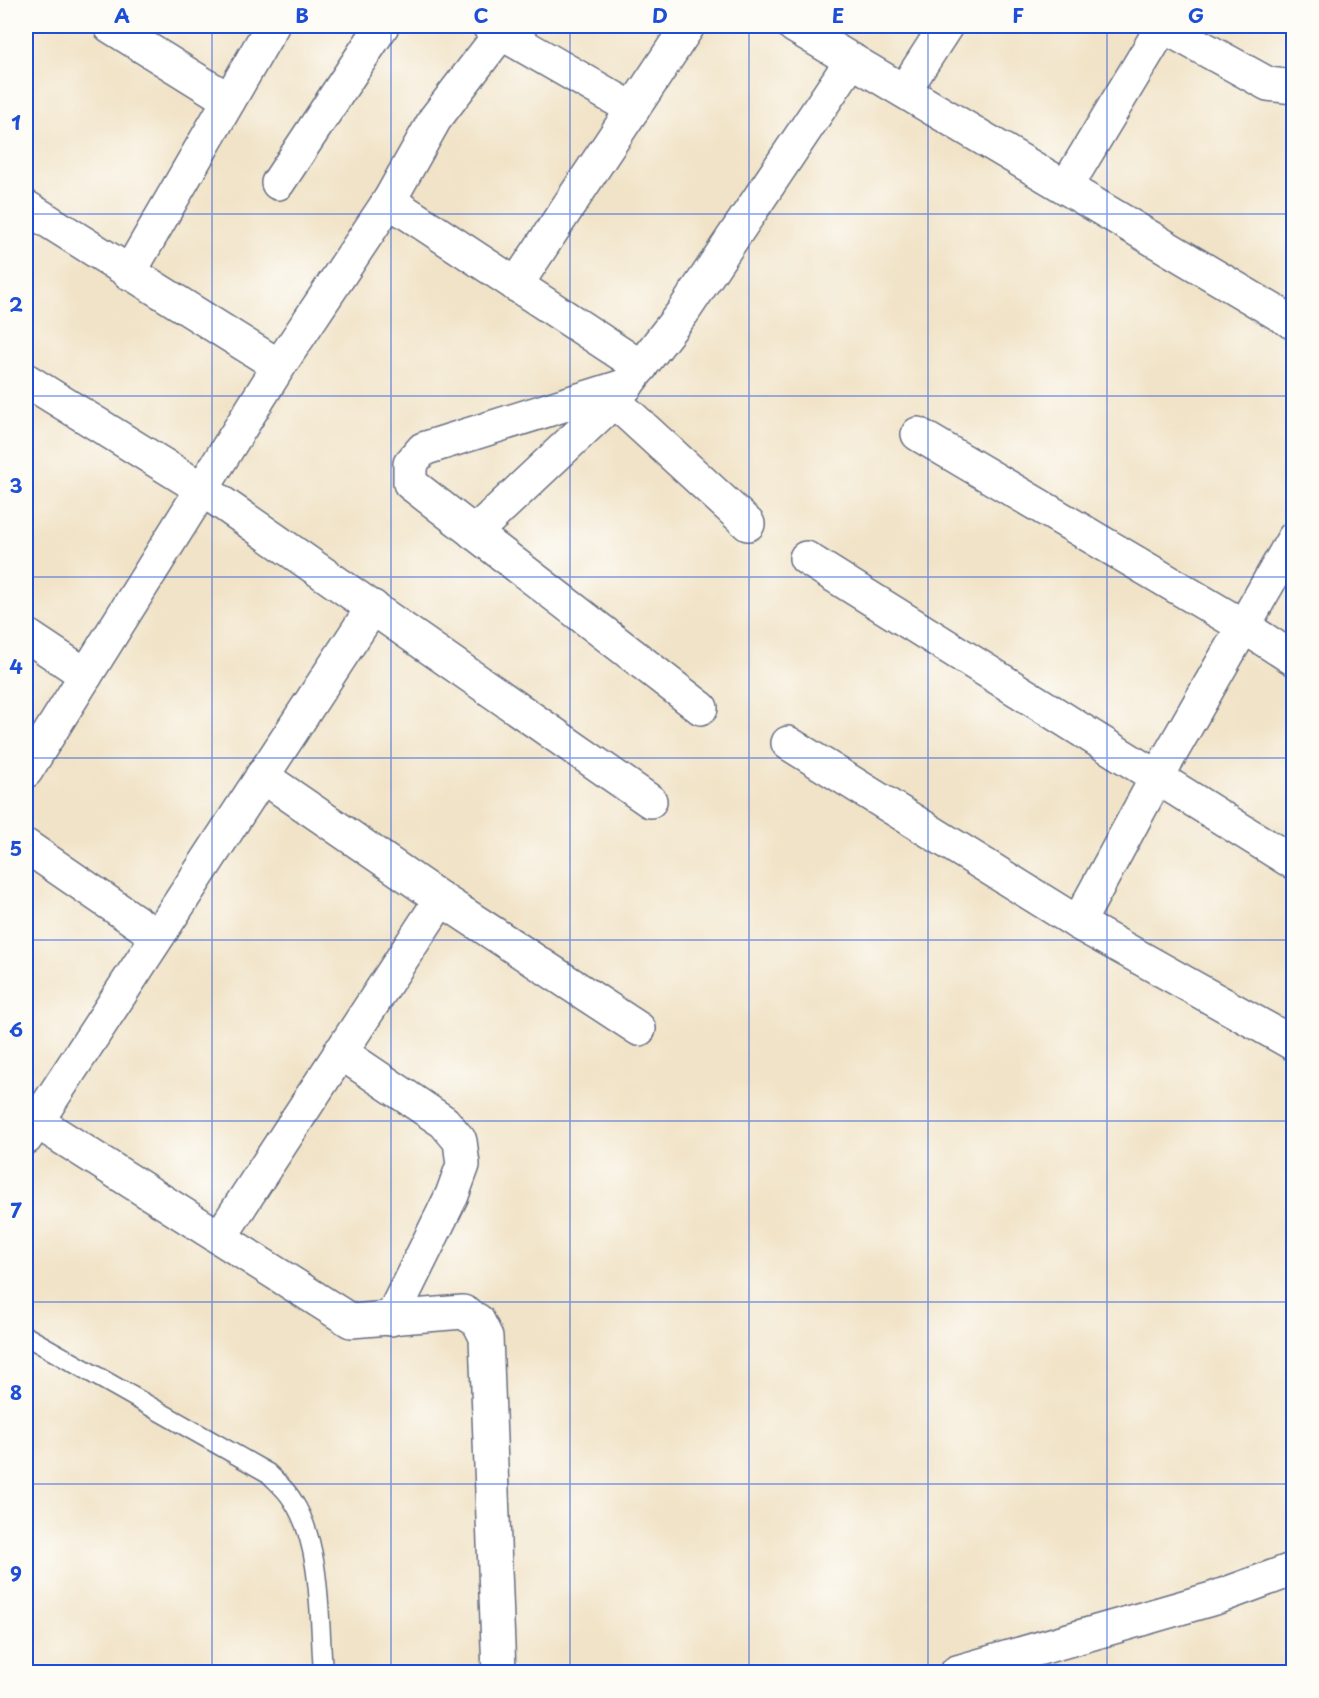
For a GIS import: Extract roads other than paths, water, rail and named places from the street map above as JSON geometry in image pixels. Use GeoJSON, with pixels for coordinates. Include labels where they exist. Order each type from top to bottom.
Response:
{"type":"FeatureCollection","features":[{"type":"Feature","properties":{"kind":"street"},"geometry":{"type":"LineString","coordinates":[[110,26],[229,100]]}},
{"type":"Feature","properties":{"kind":"street"},"geometry":{"type":"LineString","coordinates":[[129,273],[272,26]]}},
{"type":"Feature","properties":{"kind":"street"},"geometry":{"type":"LineString","coordinates":[[279,183],[382,26]]}},
{"type":"Feature","properties":{"kind":"street"},"geometry":{"type":"LineString","coordinates":[[516,285],[688,26]]}},
{"type":"Feature","properties":{"kind":"street"},"geometry":{"type":"LineString","coordinates":[[794,26],[1293,323]]}},
{"type":"Feature","properties":{"kind":"street"},"geometry":{"type":"LineString","coordinates":[[903,91],[946,26]]}},
{"type":"Feature","properties":{"kind":"street"},"geometry":{"type":"LineString","coordinates":[[1066,187],[1163,26],[1268,84],[1293,87]]}},
{"type":"Feature","properties":{"kind":"street"},"geometry":{"type":"LineString","coordinates":[[26,771],[279,366],[389,201],[435,119],[495,29],[633,109]]}},
{"type":"Feature","properties":{"kind":"street"},"geometry":{"type":"LineString","coordinates":[[474,533],[627,384],[683,312],[852,60]]}},
{"type":"Feature","properties":{"kind":"street"},"geometry":{"type":"LineString","coordinates":[[389,201],[516,285],[627,384],[748,524]]}},
{"type":"Feature","properties":{"kind":"street"},"geometry":{"type":"LineString","coordinates":[[26,207],[279,366]]}},
{"type":"Feature","properties":{"kind":"street"},"geometry":{"type":"LineString","coordinates":[[26,380],[202,489],[650,801]]}},
{"type":"Feature","properties":{"kind":"street"},"geometry":{"type":"LineString","coordinates":[[627,384],[423,449],[410,464],[410,483],[701,708]]}},
{"type":"Feature","properties":{"kind":"street"},"geometry":{"type":"LineString","coordinates":[[918,434],[1243,626],[1293,659]]}},
{"type":"Feature","properties":{"kind":"street"},"geometry":{"type":"LineString","coordinates":[[1078,923],[1156,779],[1293,538]]}},
{"type":"Feature","properties":{"kind":"street"},"geometry":{"type":"LineString","coordinates":[[806,558],[1293,863]]}},
{"type":"Feature","properties":{"kind":"street"},"geometry":{"type":"LineString","coordinates":[[373,607],[31,1129],[220,1237],[351,1321],[463,1312],[478,1321],[486,1337],[499,1672]]}},
{"type":"Feature","properties":{"kind":"street"},"geometry":{"type":"LineString","coordinates":[[26,634],[86,675]]}},
{"type":"Feature","properties":{"kind":"street"},"geometry":{"type":"LineString","coordinates":[[788,743],[1078,923],[1293,1044]]}},
{"type":"Feature","properties":{"kind":"street"},"geometry":{"type":"LineString","coordinates":[[262,776],[441,899],[639,1029]]}},
{"type":"Feature","properties":{"kind":"street"},"geometry":{"type":"LineString","coordinates":[[26,846],[157,936]]}},
{"type":"Feature","properties":{"kind":"street"},"geometry":{"type":"LineString","coordinates":[[220,1237],[441,899]]}},
{"type":"Feature","properties":{"kind":"street"},"geometry":{"type":"LineString","coordinates":[[340,1052],[444,1122],[460,1141],[464,1165],[452,1195],[391,1319]]}},
{"type":"Feature","properties":{"kind":"street"},"geometry":{"type":"LineString","coordinates":[[957,1672],[1215,1598],[1293,1569]]}},
{"type":"Feature","properties":{"kind":"lane"},"geometry":{"type":"LineString","coordinates":[[26,1336],[268,1473],[284,1489],[293,1500],[304,1521],[312,1551],[323,1672]]}}]}
